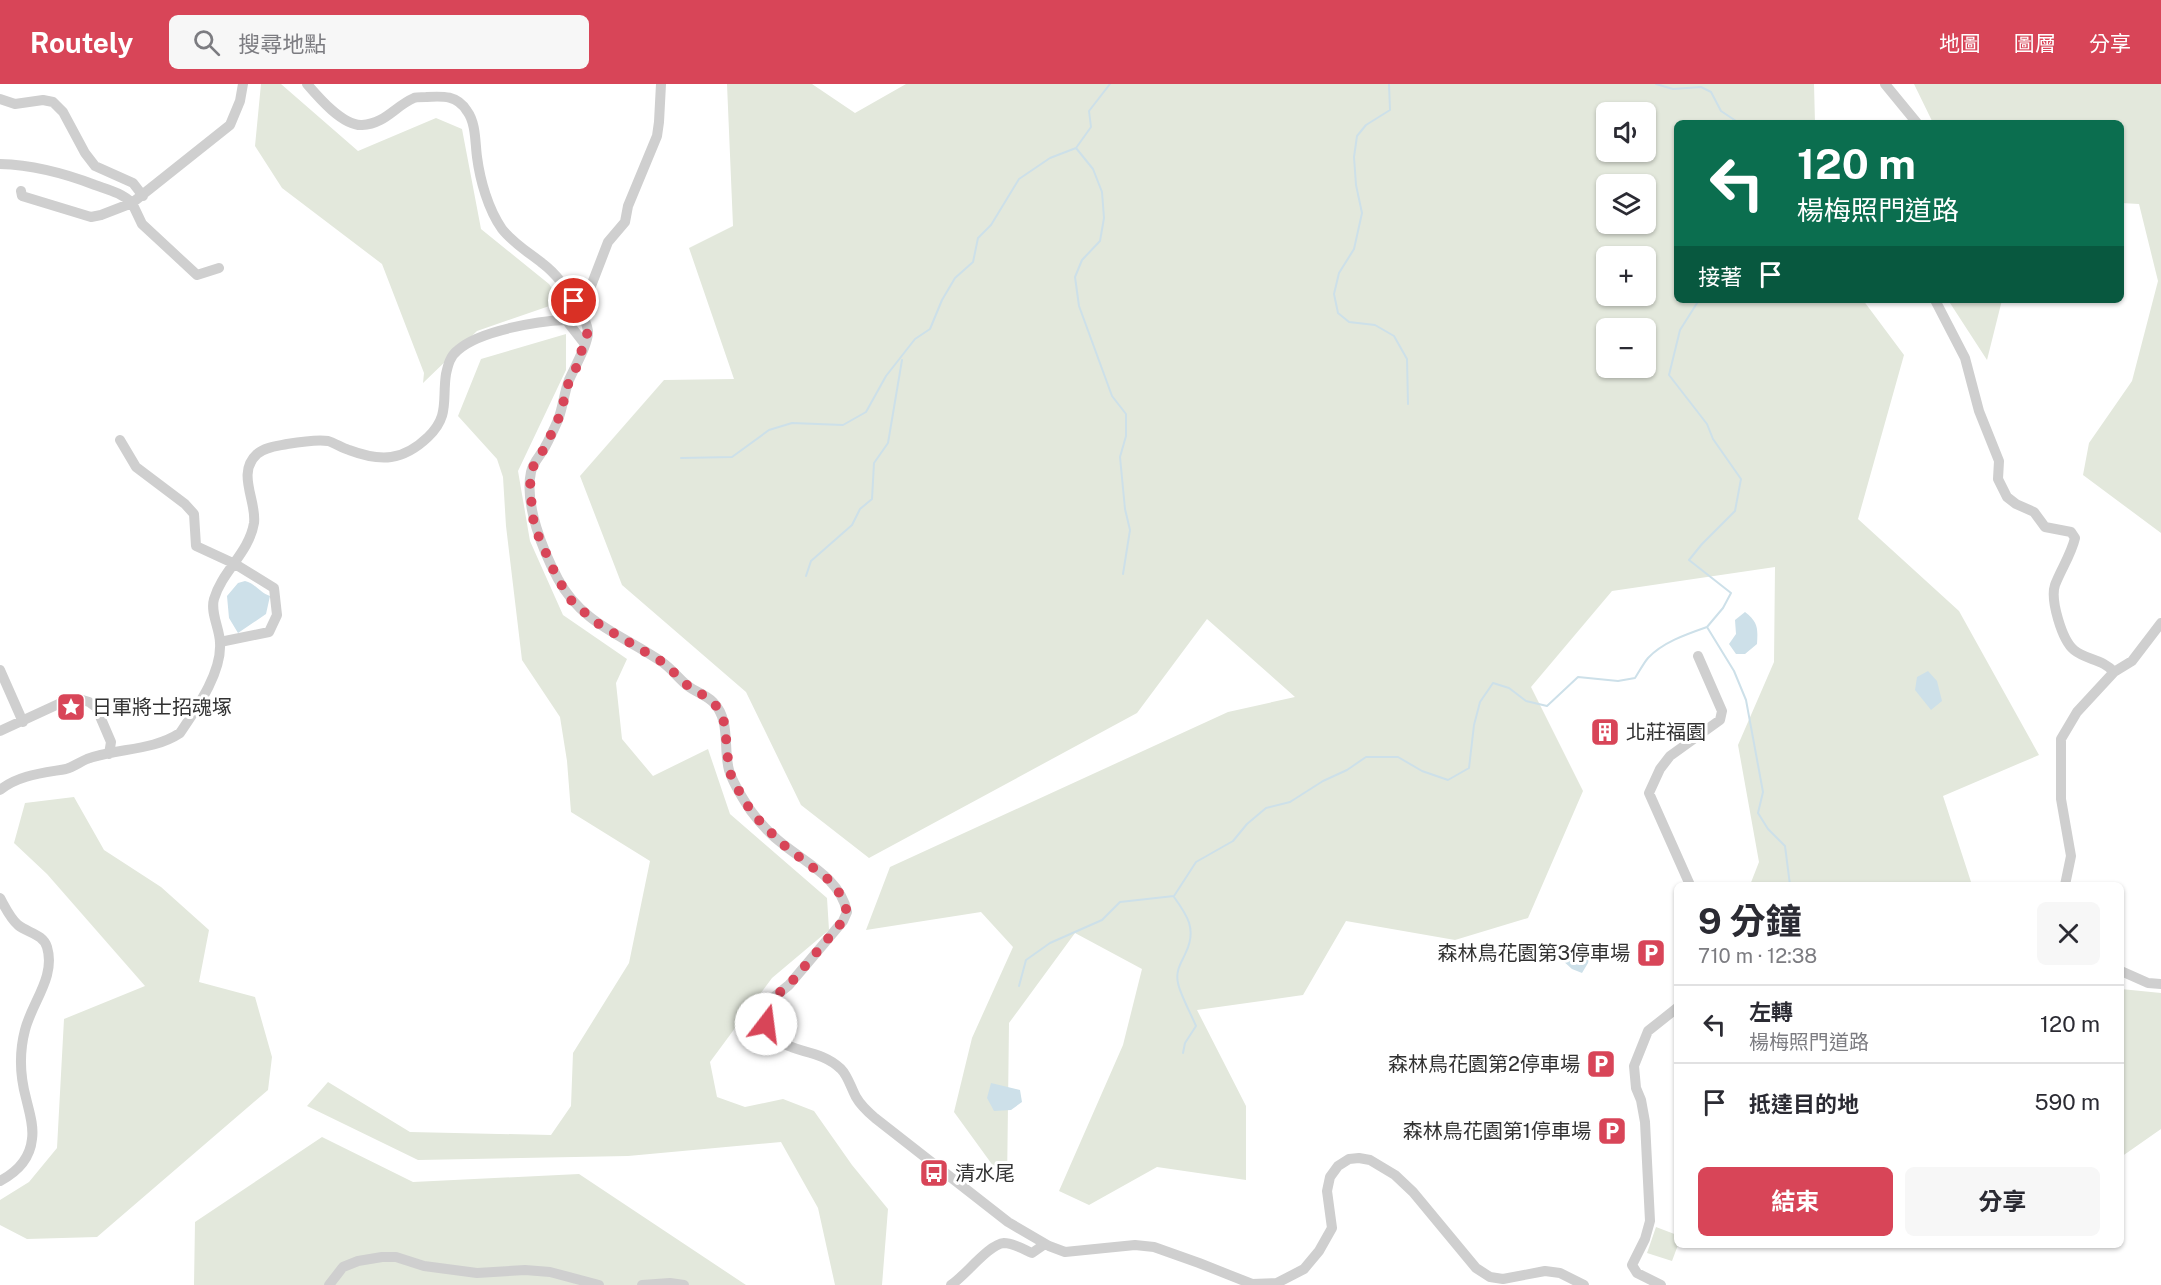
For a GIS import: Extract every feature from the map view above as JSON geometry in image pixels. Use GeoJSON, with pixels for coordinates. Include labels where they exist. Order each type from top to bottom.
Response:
{"type":"FeatureCollection","features":[{"type":"Feature","properties":{"kind":"street"},"geometry":{"type":"LineString","coordinates":[[21,191],[22,196],[91,217],[132,203],[230,125],[240,100],[243,84]]}},
{"type":"Feature","properties":{"kind":"street"},"geometry":{"type":"LineString","coordinates":[[307,84],[320,99],[347,121],[361,125],[383,120],[415,97],[454,98],[467,109],[473,121],[478,161],[487,195],[503,231],[555,274],[568,290],[580,312],[588,331],[576,368],[569,381],[560,415],[531,472],[530,488],[534,526],[557,578],[573,603],[600,625],[664,663],[688,686],[711,700],[722,714],[729,771],[742,797],[753,814],[781,843],[829,880],[840,894],[847,912],[843,921],[789,985],[773,998],[764,1011],[770,1033],[781,1043],[817,1055],[839,1067],[845,1073],[857,1100],[875,1118],[1008,1222],[1045,1244],[1065,1252],[1135,1245],[1154,1247],[1252,1284],[1277,1283],[1304,1269],[1319,1251],[1332,1228],[1327,1191],[1330,1177],[1338,1166],[1349,1159],[1359,1158],[1370,1160],[1395,1175],[1413,1192],[1476,1268],[1490,1277],[1503,1279],[1545,1271],[1560,1273],[1584,1285]]}},
{"type":"Feature","properties":{"kind":"street"},"geometry":{"type":"LineString","coordinates":[[580,312],[608,242],[625,222],[628,206],[657,136],[661,84]]}},
{"type":"Feature","properties":{"kind":"street"},"geometry":{"type":"LineString","coordinates":[[1885,84],[1915,120]]}},
{"type":"Feature","properties":{"kind":"street"},"geometry":{"type":"LineString","coordinates":[[0,99],[15,104],[43,100],[53,102],[63,112],[85,153],[95,166],[133,183],[143,196]]}},
{"type":"Feature","properties":{"kind":"street"},"geometry":{"type":"LineString","coordinates":[[0,164],[64,173],[124,195],[132,203],[142,224],[197,275],[219,268]]}},
{"type":"Feature","properties":{"kind":"street"},"geometry":{"type":"LineString","coordinates":[[1937,303],[1965,358],[1979,411],[1999,461],[1998,479],[2007,497],[2034,512],[2045,527],[2071,532],[2075,538],[2073,549],[2054,587],[2058,617],[2065,640],[2075,652],[2107,664],[2114,672]]}},
{"type":"Feature","properties":{"kind":"street"},"geometry":{"type":"LineString","coordinates":[[0,790],[6,785],[27,777],[69,768],[87,759],[153,745],[170,740],[180,733],[218,667],[220,642],[213,600],[251,538],[255,520],[247,472],[257,454],[271,447],[327,441],[369,456],[388,459],[404,455],[429,436],[443,418],[446,403],[446,375],[450,359],[459,349],[493,332],[545,321],[566,320],[584,344]]}},
{"type":"Feature","properties":{"kind":"street"},"geometry":{"type":"LineString","coordinates":[[120,440],[135,467],[185,504],[194,514],[196,546],[235,564],[274,588],[278,615],[269,632],[220,642]]}},
{"type":"Feature","properties":{"kind":"street"},"geometry":{"type":"LineString","coordinates":[[2066,882],[2071,856],[2061,800],[2061,739],[2077,712],[2114,672],[2132,661],[2161,623]]}},
{"type":"Feature","properties":{"kind":"street"},"geometry":{"type":"LineString","coordinates":[[1689,882],[1649,793],[1660,769],[1670,756],[1720,720],[1722,711],[1698,656]]}},
{"type":"Feature","properties":{"kind":"street"},"geometry":{"type":"LineString","coordinates":[[0,670],[23,722]]}},
{"type":"Feature","properties":{"kind":"street"},"geometry":{"type":"LineString","coordinates":[[0,731],[65,701],[79,699],[96,707],[111,742],[109,754]]}},
{"type":"Feature","properties":{"kind":"street"},"geometry":{"type":"LineString","coordinates":[[0,898],[19,925],[40,937],[46,944],[49,959],[46,980],[25,1029],[20,1069],[33,1139],[20,1168],[0,1181]]}},
{"type":"Feature","properties":{"kind":"street"},"geometry":{"type":"LineString","coordinates":[[2124,972],[2148,983],[2161,984]]}},
{"type":"Feature","properties":{"kind":"street"},"geometry":{"type":"LineString","coordinates":[[1661,1285],[1637,1273],[1632,1265],[1645,1239],[1650,1221],[1645,1122],[1636,1088],[1634,1066],[1648,1031],[1674,1010]]}},
{"type":"Feature","properties":{"kind":"street"},"geometry":{"type":"LineString","coordinates":[[951,1285],[962,1278],[991,1249],[1002,1243],[1013,1244],[1032,1252],[1045,1244]]}},
{"type":"Feature","properties":{"kind":"street"},"geometry":{"type":"LineString","coordinates":[[329,1285],[343,1267],[358,1261],[396,1257],[424,1266],[477,1273],[525,1270],[550,1272],[599,1285]]}},
{"type":"Feature","properties":{"kind":"street"},"geometry":{"type":"LineString","coordinates":[[642,1285],[670,1283],[684,1285]]}},
{"type":"Feature","properties":{"kind":"shaded area"},"geometry":{"type":"Polygon","coordinates":[[[261,84],[281,84],[358,151],[436,118],[462,129],[481,229],[549,284],[561,302],[477,331],[423,383],[424,373],[382,264],[282,188],[255,146],[261,84]]]}},
{"type":"Feature","properties":{"kind":"shaded area"},"geometry":{"type":"Polygon","coordinates":[[[727,84],[812,84],[855,113],[906,84],[1814,84],[1815,120],[1674,120],[1674,303],[1865,303],[1904,355],[1858,519],[1959,611],[2039,755],[1943,796],[1971,882],[1751,882],[1759,862],[1738,745],[1774,662],[1775,567],[1612,591],[1531,687],[1583,791],[1528,918],[1455,940],[1346,921],[1303,995],[1197,1010],[1246,1106],[1246,1180],[1157,1167],[1089,1205],[1059,1191],[1123,1045],[1142,969],[1075,933],[1009,1023],[1007,1185],[954,1112],[972,1038],[1013,947],[981,912],[866,930],[890,867],[1228,712],[1295,697],[1207,619],[1137,713],[869,858],[801,805],[746,692],[622,585],[580,476],[664,380],[734,379],[689,248],[733,226],[727,84]]]}},
{"type":"Feature","properties":{"kind":"shaded area"},"geometry":{"type":"Polygon","coordinates":[[[1914,84],[2161,84],[2161,533],[2083,475],[2089,443],[2132,381],[2158,281],[2139,204],[2124,203],[2124,120],[1932,120],[1914,84]]]}},
{"type":"Feature","properties":{"kind":"shaded area"},"geometry":{"type":"Polygon","coordinates":[[[1950,303],[2001,303],[1987,360],[1950,303]]]}},
{"type":"Feature","properties":{"kind":"shaded area"},"geometry":{"type":"Polygon","coordinates":[[[566,334],[566,370],[518,471],[530,541],[563,615],[627,659],[616,683],[622,739],[653,776],[708,749],[730,814],[827,898],[829,930],[772,978],[710,1062],[717,1097],[745,1107],[783,1099],[814,1111],[852,1165],[888,1209],[882,1285],[835,1285],[818,1208],[781,1142],[628,1156],[418,1160],[307,1106],[328,1082],[410,1132],[551,1135],[571,1106],[573,1053],[629,963],[650,861],[571,812],[567,761],[560,717],[522,660],[506,526],[503,477],[497,459],[458,416],[481,359],[566,334]]]}},
{"type":"Feature","properties":{"kind":"shaded area"},"geometry":{"type":"Polygon","coordinates":[[[245,581],[270,596],[266,614],[238,633],[229,618],[227,596],[238,583],[245,581]]]}},
{"type":"Feature","properties":{"kind":"shaded area"},"geometry":{"type":"Polygon","coordinates":[[[1745,612],[1756,626],[1757,644],[1745,654],[1736,654],[1729,644],[1736,634],[1735,620],[1745,612]]]}},
{"type":"Feature","properties":{"kind":"shaded area"},"geometry":{"type":"Polygon","coordinates":[[[1928,671],[1937,681],[1942,701],[1931,710],[1915,690],[1917,677],[1928,671]]]}},
{"type":"Feature","properties":{"kind":"shaded area"},"geometry":{"type":"Polygon","coordinates":[[[74,797],[104,850],[161,887],[209,930],[199,982],[255,997],[272,1057],[268,1090],[97,1237],[27,1239],[0,1225],[0,1200],[29,1182],[57,1148],[64,1019],[145,986],[47,874],[14,843],[25,803],[74,797]]]}},
{"type":"Feature","properties":{"kind":"shaded area"},"geometry":{"type":"Polygon","coordinates":[[[1580,943],[1592,945],[1588,963],[1582,973],[1572,969],[1562,960],[1565,952],[1580,943]]]}},
{"type":"Feature","properties":{"kind":"shaded area"},"geometry":{"type":"Polygon","coordinates":[[[2124,989],[2161,993],[2161,1129],[2124,1155],[2124,989]]]}},
{"type":"Feature","properties":{"kind":"shaded area"},"geometry":{"type":"Polygon","coordinates":[[[991,1083],[1020,1090],[1022,1102],[1011,1110],[994,1111],[987,1098],[991,1083]]]}},
{"type":"Feature","properties":{"kind":"shaded area"},"geometry":{"type":"Polygon","coordinates":[[[322,1137],[413,1182],[579,1174],[746,1285],[194,1285],[195,1222],[322,1137]]]}},
{"type":"Feature","properties":{"kind":"shaded area"},"geometry":{"type":"Polygon","coordinates":[[[1656,1227],[1674,1234],[1674,1248],[1677,1248],[1672,1261],[1647,1253],[1656,1227]]]}},
{"type":"Feature","properties":{"kind":"waterway"},"geometry":{"type":"LineString","coordinates":[[681,458],[732,457],[769,430],[792,423],[843,425],[866,412],[886,376],[915,339],[930,329],[942,300],[955,278],[973,262],[978,238],[991,225],[1019,179],[1050,158],[1076,148],[1091,127],[1089,111],[1110,84]]}},
{"type":"Feature","properties":{"kind":"waterway"},"geometry":{"type":"LineString","coordinates":[[1389,84],[1390,110],[1366,125],[1357,136],[1354,157],[1356,185],[1362,213],[1354,249],[1339,273],[1334,294],[1338,313],[1349,322],[1375,325],[1394,336],[1407,359],[1408,404]]}},
{"type":"Feature","properties":{"kind":"waterway"},"geometry":{"type":"LineString","coordinates":[[1656,84],[1673,89],[1701,87],[1711,92],[1721,111],[1734,120]]}},
{"type":"Feature","properties":{"kind":"waterway"},"geometry":{"type":"LineString","coordinates":[[1076,148],[1093,169],[1102,192],[1104,218],[1100,241],[1082,260],[1075,277],[1079,306],[1112,396],[1126,414],[1126,436],[1120,457],[1125,509],[1130,530],[1123,574]]}},
{"type":"Feature","properties":{"kind":"waterway"},"geometry":{"type":"LineString","coordinates":[[1697,303],[1680,330],[1669,375],[1707,424],[1713,439],[1741,479],[1735,511],[1689,560],[1731,593],[1723,608],[1707,627],[1734,671],[1746,700],[1763,792],[1758,813],[1768,829],[1785,846],[1790,882]]}},
{"type":"Feature","properties":{"kind":"waterway"},"geometry":{"type":"LineString","coordinates":[[806,576],[811,561],[852,525],[860,509],[872,499],[874,463],[888,443],[902,360]]}},
{"type":"Feature","properties":{"kind":"waterway"},"geometry":{"type":"LineString","coordinates":[[1019,986],[1026,960],[1050,943],[1102,920],[1120,902],[1174,896],[1196,862],[1233,841],[1247,824],[1266,808],[1290,802],[1366,757],[1398,757],[1422,771],[1448,780],[1469,768],[1474,725],[1480,702],[1493,683],[1509,688],[1526,701],[1547,706],[1578,677],[1618,681],[1635,678],[1648,658],[1661,647],[1707,627]]}},
{"type":"Feature","properties":{"kind":"waterway"},"geometry":{"type":"LineString","coordinates":[[1174,897],[1186,916],[1191,936],[1177,974],[1179,988],[1196,1026],[1185,1043],[1183,1053]]}},
{"type":"Feature","properties":{"kind":"place","name":"日軍將士招魂塚"},"geometry":{"type":"Point","coordinates":[71,707]}},
{"type":"Feature","properties":{"kind":"place","name":"北莊福園"},"geometry":{"type":"Point","coordinates":[1605,732]}},
{"type":"Feature","properties":{"kind":"place","name":"森林鳥花園第3停車場"},"geometry":{"type":"Point","coordinates":[1651,953]}},
{"type":"Feature","properties":{"kind":"place","name":"森林鳥花園第2停車場"},"geometry":{"type":"Point","coordinates":[1601,1064]}},
{"type":"Feature","properties":{"kind":"place","name":"森林鳥花園第1停車場"},"geometry":{"type":"Point","coordinates":[1612,1131]}},
{"type":"Feature","properties":{"kind":"place","name":"清水尾"},"geometry":{"type":"Point","coordinates":[934,1173]}},
{"type":"Feature","properties":{"kind":"route"},"geometry":{"type":"LineString","coordinates":[[574,301],[588,331],[576,368],[569,381],[560,415],[531,472],[530,488],[534,526],[557,578],[573,603],[600,625],[664,663],[688,686],[711,700],[722,714],[729,771],[742,797],[753,814],[781,843],[829,880],[840,894],[847,912],[843,921],[789,985],[773,998],[764,1011],[766,1024]]}}]}
